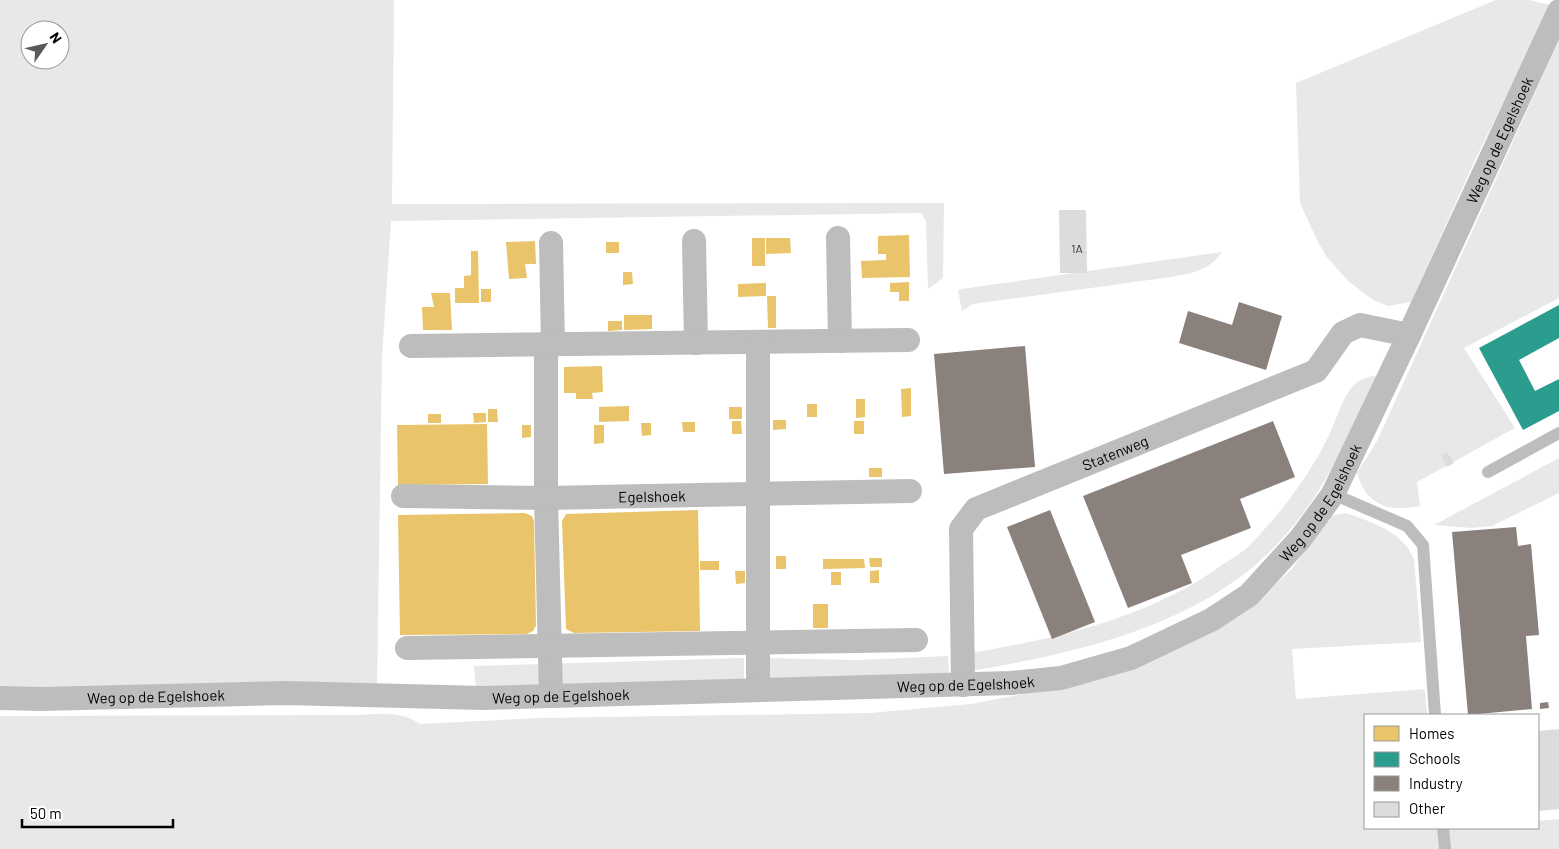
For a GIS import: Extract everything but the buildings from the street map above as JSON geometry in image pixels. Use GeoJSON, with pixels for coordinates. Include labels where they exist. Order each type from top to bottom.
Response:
{"type":"FeatureCollection","features":[{"type":"Feature","properties":{"kind":"street","name":"Weg op de Egelshoek"},"geometry":{"type":"LineString","coordinates":[[0,698],[285,693],[483,698],[1011,684],[1061,678],[1131,658],[1211,620],[1248,595],[1302,538],[1333,494],[1559,12]]}},
{"type":"Feature","properties":{"kind":"street"},"geometry":{"type":"LineString","coordinates":[[838,238],[840,341]]}},
{"type":"Feature","properties":{"kind":"street"},"geometry":{"type":"LineString","coordinates":[[694,241],[696,343]]}},
{"type":"Feature","properties":{"kind":"street"},"geometry":{"type":"LineString","coordinates":[[550,243],[546,498],[550,696]]}},
{"type":"Feature","properties":{"kind":"street","name":"Statenweg"},"geometry":{"type":"LineString","coordinates":[[963,685],[961,529],[976,509],[1316,371],[1344,333],[1360,325],[1409,335]]}},
{"type":"Feature","properties":{"kind":"street"},"geometry":{"type":"LineString","coordinates":[[411,346],[908,340]]}},
{"type":"Feature","properties":{"kind":"street"},"geometry":{"type":"LineString","coordinates":[[758,342],[758,690]]}},
{"type":"Feature","properties":{"kind":"street","name":"Egelshoek"},"geometry":{"type":"LineString","coordinates":[[403,496],[546,498],[910,491]]}},
{"type":"Feature","properties":{"kind":"street"},"geometry":{"type":"LineString","coordinates":[[407,648],[916,640]]}},
{"type":"Feature","properties":{"kind":"lane"},"geometry":{"type":"LineString","coordinates":[[1488,472],[1559,433]]}},
{"type":"Feature","properties":{"kind":"lane"},"geometry":{"type":"LineString","coordinates":[[1333,494],[1407,526],[1423,545],[1435,714]]}},
{"type":"Feature","properties":{"kind":"lane"},"geometry":{"type":"LineString","coordinates":[[1443,829],[1445,849]]}},
{"type":"Feature","properties":{"kind":"shaded area"},"geometry":{"type":"Polygon","coordinates":[[[0,0],[394,0],[392,204],[944,203],[943,278],[928,289],[926,221],[921,213],[391,221],[382,357],[377,687],[0,694],[0,0]]]}},
{"type":"Feature","properties":{"kind":"shaded area"},"geometry":{"type":"Polygon","coordinates":[[[1496,0],[1529,0],[1551,5],[1475,160],[1411,302],[1388,306],[1373,300],[1348,281],[1326,256],[1300,203],[1296,83],[1496,0]]]}},
{"type":"Feature","properties":{"kind":"shaded area"},"geometry":{"type":"Polygon","coordinates":[[[1559,40],[1559,298],[1464,348],[1515,428],[1417,482],[1420,506],[1398,508],[1380,504],[1367,493],[1357,473],[1377,441],[1559,40]]]}},
{"type":"Feature","properties":{"kind":"shaded area"},"geometry":{"type":"Polygon","coordinates":[[[1222,252],[1206,267],[1186,274],[973,304],[962,311],[958,290],[961,289],[1222,252]]]}},
{"type":"Feature","properties":{"kind":"shaded area"},"geometry":{"type":"Polygon","coordinates":[[[1379,375],[1327,476],[1302,514],[1288,532],[1257,563],[1222,589],[1184,611],[1100,643],[1057,654],[971,671],[971,653],[1069,633],[1133,612],[1164,599],[1194,583],[1240,553],[1273,520],[1304,479],[1332,429],[1348,392],[1361,380],[1379,375]]]}},
{"type":"Feature","properties":{"kind":"shaded area"},"geometry":{"type":"Polygon","coordinates":[[[1559,458],[1559,493],[1492,526],[1472,528],[1434,525],[1559,458]]]}},
{"type":"Feature","properties":{"kind":"shaded area"},"geometry":{"type":"Polygon","coordinates":[[[1346,513],[1376,524],[1395,535],[1409,550],[1414,559],[1421,642],[1292,649],[1296,699],[1425,689],[1427,714],[1364,714],[1364,829],[1437,829],[1439,849],[0,849],[0,716],[380,714],[405,717],[420,724],[539,718],[870,713],[971,704],[1033,692],[1265,593],[1292,569],[1329,516],[1346,513]]]}},
{"type":"Feature","properties":{"kind":"shaded area"},"geometry":{"type":"Polygon","coordinates":[[[948,656],[949,673],[763,682],[763,658],[857,660],[948,656]]]}},
{"type":"Feature","properties":{"kind":"shaded area"},"geometry":{"type":"Polygon","coordinates":[[[744,658],[744,683],[476,690],[474,666],[744,658]]]}},
{"type":"Feature","properties":{"kind":"shaded area"},"geometry":{"type":"Polygon","coordinates":[[[1559,819],[1559,849],[1450,849],[1448,829],[1539,829],[1539,821],[1559,819]]]}}]}
